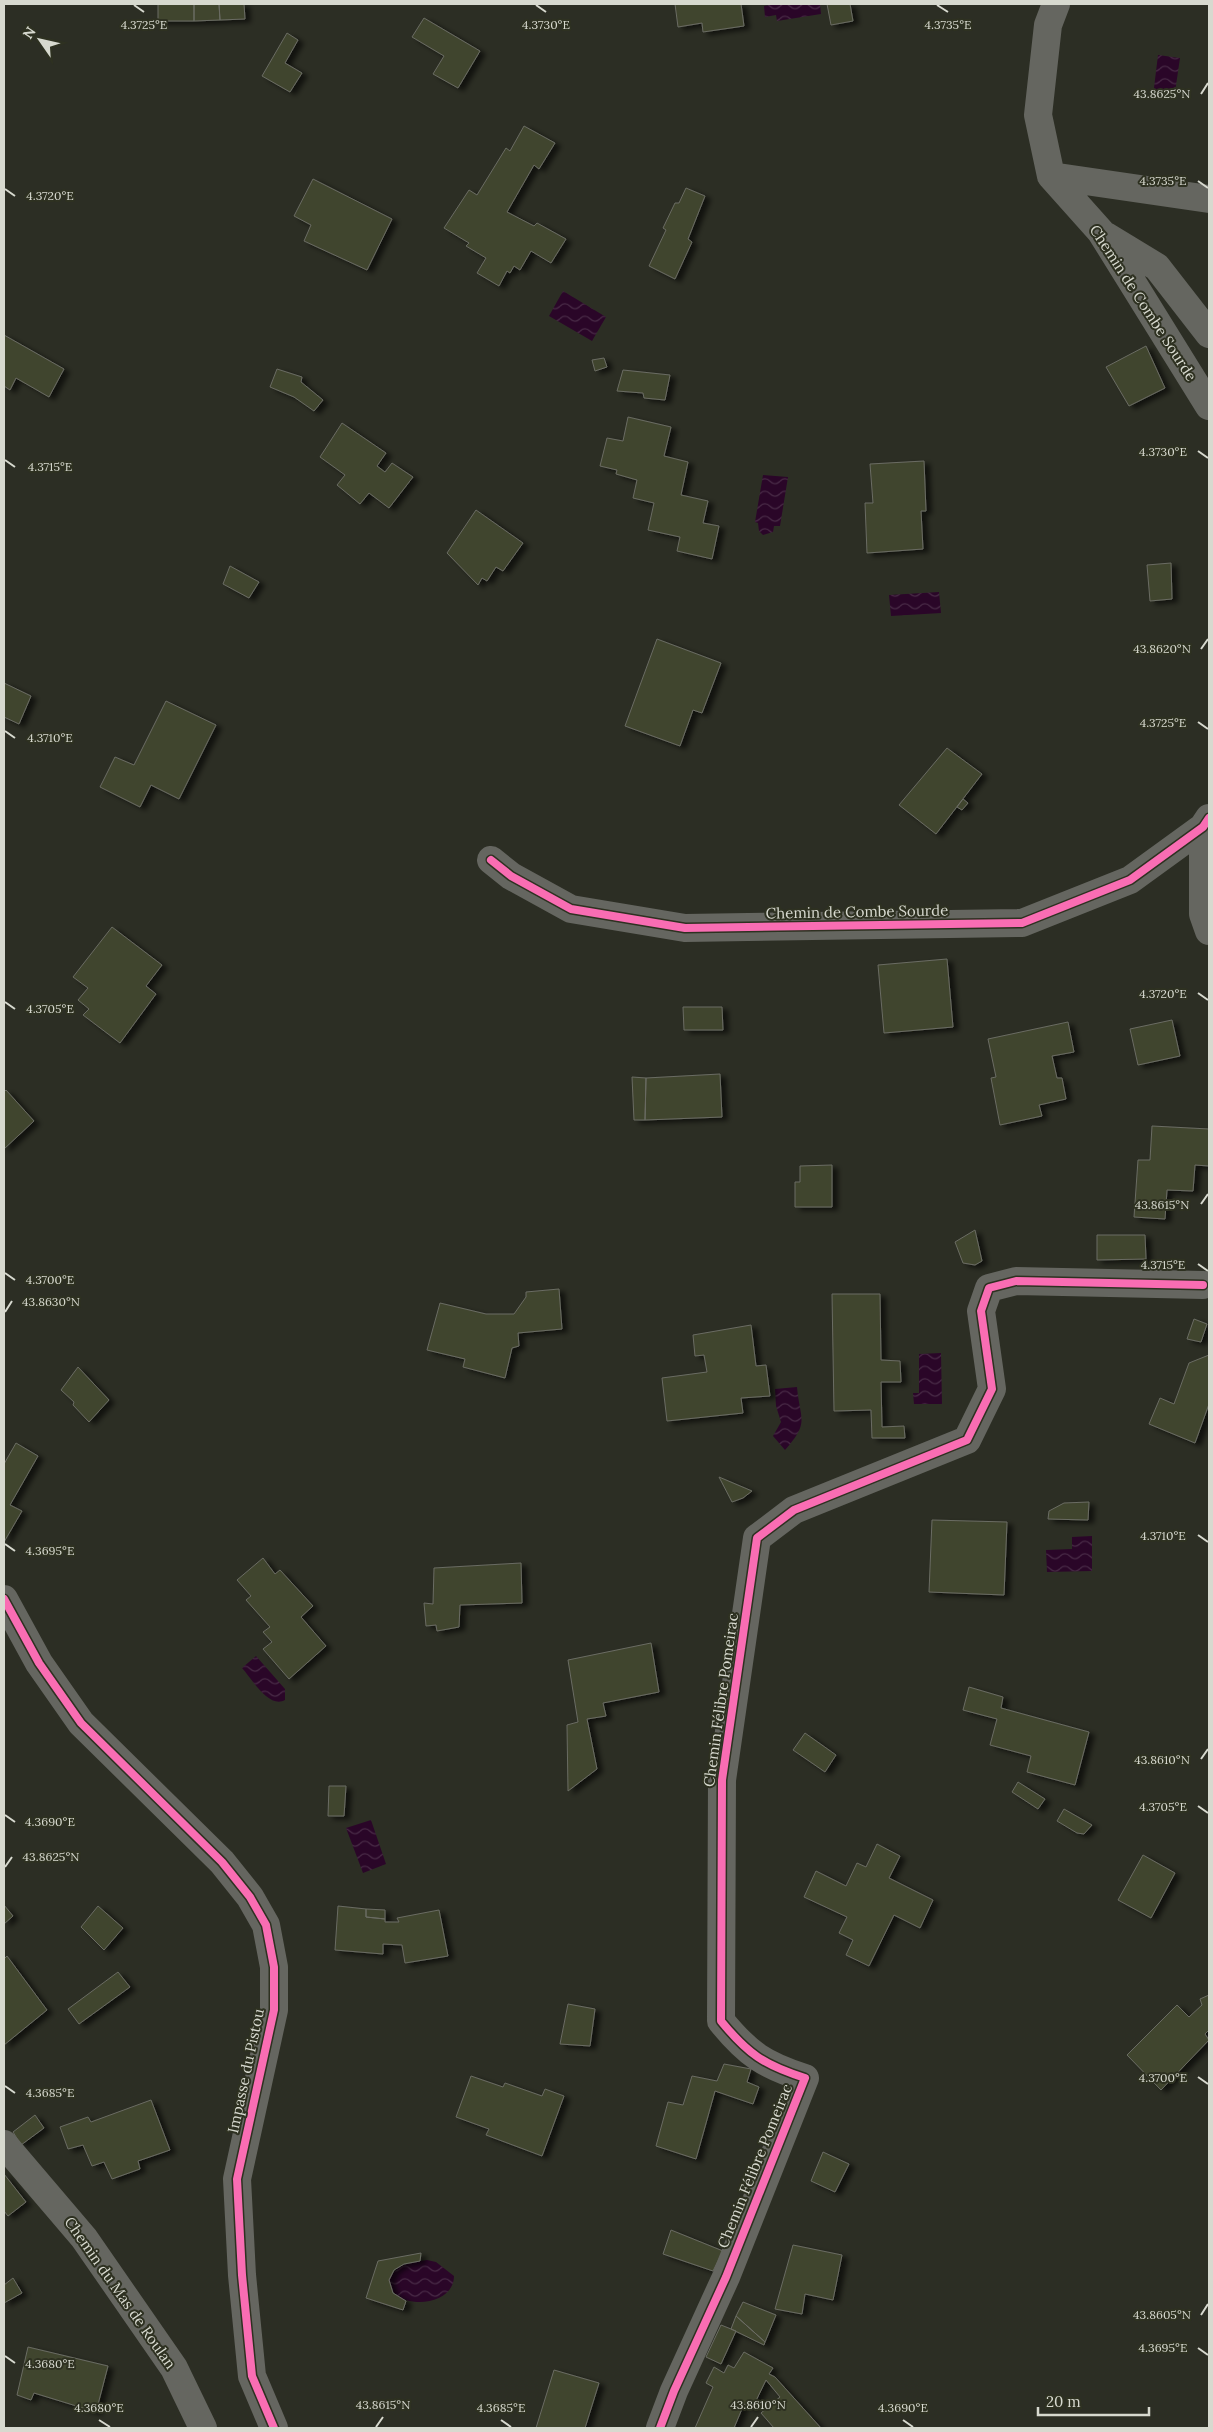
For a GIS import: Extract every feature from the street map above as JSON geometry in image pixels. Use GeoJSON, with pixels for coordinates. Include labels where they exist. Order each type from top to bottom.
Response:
{"type":"FeatureCollection","features":[{"type":"Feature","properties":{"kind":"street","name":"Chemin de Combe Sourde"},"geometry":{"type":"LineString","coordinates":[[1056,4],[1048,25],[1038,115],[1051,176],[1101,232],[1209,406]]}},
{"type":"Feature","properties":{"kind":"street"},"geometry":{"type":"LineString","coordinates":[[1051,176],[1209,199]]}},
{"type":"Feature","properties":{"kind":"street"},"geometry":{"type":"LineString","coordinates":[[1101,232],[1157,267],[1209,334]]}},
{"type":"Feature","properties":{"kind":"street","name":"Chemin de Combe Sourde"},"geometry":{"type":"LineString","coordinates":[[491,860],[512,876],[571,908],[686,928],[1022,923],[1130,880],[1206,822]]}},
{"type":"Feature","properties":{"kind":"street"},"geometry":{"type":"LineString","coordinates":[[1206,822],[1203,914],[1209,931]]}},
{"type":"Feature","properties":{"kind":"street","name":"Chemin Félibre Pomeirac"},"geometry":{"type":"LineString","coordinates":[[660,2428],[674,2391],[726,2277],[806,2078],[778,2069],[742,2047],[720,2021],[722,1780],[757,1538],[794,1510],[967,1440],[992,1389],[981,1310],[989,1288],[1016,1281],[1203,1285]]}},
{"type":"Feature","properties":{"kind":"street","name":"Impasse du Pistou"},"geometry":{"type":"LineString","coordinates":[[4,1599],[39,1663],[82,1722],[222,1862],[250,1896],[266,1925],[274,1967],[274,2010],[237,2179],[242,2275],[252,2376],[274,2428]]}},
{"type":"Feature","properties":{"kind":"street","name":"Chemin du Mas de Roulan"},"geometry":{"type":"LineString","coordinates":[[4,2144],[84,2238],[174,2368],[202,2428]]}},
{"type":"Feature","properties":{"kind":"water"},"geometry":{"type":"Polygon","coordinates":[[[775,4],[820,4],[821,14],[777,21],[776,15],[765,17],[764,6],[775,4]]]}},
{"type":"Feature","properties":{"kind":"water"},"geometry":{"type":"Polygon","coordinates":[[[1158,55],[1180,58],[1174,99],[1153,96],[1158,55]]]}},
{"type":"Feature","properties":{"kind":"water"},"geometry":{"type":"Polygon","coordinates":[[[563,291],[606,317],[592,341],[549,316],[563,291]]]}},
{"type":"Feature","properties":{"kind":"water"},"geometry":{"type":"Polygon","coordinates":[[[763,475],[788,477],[780,526],[774,526],[773,532],[763,535],[759,531],[758,523],[755,522],[763,475]]]}},
{"type":"Feature","properties":{"kind":"water"},"geometry":{"type":"Polygon","coordinates":[[[939,592],[941,613],[891,616],[889,595],[939,592]]]}},
{"type":"Feature","properties":{"kind":"water"},"geometry":{"type":"Polygon","coordinates":[[[941,1353],[942,1404],[914,1404],[913,1393],[919,1393],[919,1354],[941,1353]]]}},
{"type":"Feature","properties":{"kind":"water"},"geometry":{"type":"Polygon","coordinates":[[[797,1387],[802,1420],[801,1426],[793,1441],[785,1450],[773,1436],[781,1422],[776,1406],[775,1389],[797,1387]]]}},
{"type":"Feature","properties":{"kind":"water"},"geometry":{"type":"Polygon","coordinates":[[[1092,1536],[1092,1571],[1047,1572],[1046,1550],[1072,1549],[1072,1537],[1092,1536]]]}},
{"type":"Feature","properties":{"kind":"water"},"geometry":{"type":"Polygon","coordinates":[[[256,1656],[285,1689],[285,1700],[279,1702],[267,1697],[242,1668],[256,1656]]]}},
{"type":"Feature","properties":{"kind":"water"},"geometry":{"type":"Polygon","coordinates":[[[371,1820],[386,1864],[363,1873],[346,1828],[371,1820]]]}},
{"type":"Feature","properties":{"kind":"water"},"geometry":{"type":"Polygon","coordinates":[[[427,2260],[436,2262],[454,2276],[452,2285],[447,2292],[440,2298],[421,2302],[402,2299],[395,2294],[389,2280],[392,2274],[405,2265],[427,2260]]]}},
{"type":"Feature","properties":{"kind":"building"},"geometry":{"type":"Polygon","coordinates":[[[158,4],[194,4],[194,21],[158,21],[158,4]]]}},
{"type":"Feature","properties":{"kind":"building"},"geometry":{"type":"Polygon","coordinates":[[[194,4],[219,4],[220,20],[194,21],[194,4]]]}},
{"type":"Feature","properties":{"kind":"building"},"geometry":{"type":"Polygon","coordinates":[[[219,4],[244,4],[245,19],[220,20],[219,4]]]}},
{"type":"Feature","properties":{"kind":"building"},"geometry":{"type":"Polygon","coordinates":[[[675,4],[741,4],[744,26],[703,32],[702,23],[678,27],[675,4]]]}},
{"type":"Feature","properties":{"kind":"building"},"geometry":{"type":"Polygon","coordinates":[[[827,4],[850,4],[853,21],[831,25],[827,4]]]}},
{"type":"Feature","properties":{"kind":"building"},"geometry":{"type":"Polygon","coordinates":[[[424,18],[480,51],[458,88],[433,74],[444,56],[412,37],[424,18]]]}},
{"type":"Feature","properties":{"kind":"building"},"geometry":{"type":"Polygon","coordinates":[[[287,33],[298,40],[285,63],[302,73],[290,92],[262,76],[287,33]]]}},
{"type":"Feature","properties":{"kind":"building"},"geometry":{"type":"Polygon","coordinates":[[[524,126],[555,143],[539,169],[534,165],[507,212],[534,226],[537,223],[566,239],[551,263],[531,251],[520,270],[514,266],[510,273],[507,271],[499,286],[477,273],[486,258],[466,246],[469,243],[444,228],[469,190],[477,195],[506,148],[510,151],[524,126]]]}},
{"type":"Feature","properties":{"kind":"building"},"geometry":{"type":"Polygon","coordinates":[[[313,179],[392,219],[367,270],[304,241],[311,225],[294,216],[313,179]]]}},
{"type":"Feature","properties":{"kind":"building"},"geometry":{"type":"Polygon","coordinates":[[[686,188],[705,196],[688,239],[692,242],[675,279],[649,266],[666,230],[663,228],[675,203],[679,203],[686,188]]]}},
{"type":"Feature","properties":{"kind":"building"},"geometry":{"type":"Polygon","coordinates":[[[4,335],[64,369],[49,397],[16,378],[10,390],[4,386],[4,335]]]}},
{"type":"Feature","properties":{"kind":"building"},"geometry":{"type":"Polygon","coordinates":[[[1146,346],[1165,388],[1129,406],[1106,367],[1146,346]]]}},
{"type":"Feature","properties":{"kind":"building"},"geometry":{"type":"Polygon","coordinates":[[[604,358],[607,367],[595,371],[592,360],[604,358]]]}},
{"type":"Feature","properties":{"kind":"building"},"geometry":{"type":"Polygon","coordinates":[[[277,369],[302,377],[301,382],[323,400],[314,411],[294,397],[270,387],[277,369]]]}},
{"type":"Feature","properties":{"kind":"building"},"geometry":{"type":"Polygon","coordinates":[[[623,370],[670,375],[665,400],[644,398],[643,393],[617,391],[623,370]]]}},
{"type":"Feature","properties":{"kind":"building"},"geometry":{"type":"Polygon","coordinates":[[[628,417],[671,427],[664,456],[688,462],[681,495],[708,501],[703,523],[719,526],[712,559],[677,551],[680,537],[648,530],[654,503],[633,498],[637,480],[616,474],[617,470],[600,466],[607,438],[623,441],[628,417]]]}},
{"type":"Feature","properties":{"kind":"building"},"geometry":{"type":"Polygon","coordinates":[[[342,423],[386,453],[377,466],[385,472],[392,463],[413,477],[389,508],[369,493],[360,504],[337,485],[345,475],[320,457],[342,423]]]}},
{"type":"Feature","properties":{"kind":"building"},"geometry":{"type":"Polygon","coordinates":[[[924,461],[926,511],[921,511],[923,549],[867,553],[865,503],[873,503],[870,464],[924,461]]]}},
{"type":"Feature","properties":{"kind":"building"},"geometry":{"type":"Polygon","coordinates":[[[476,510],[523,543],[503,571],[496,567],[487,581],[482,578],[478,585],[447,553],[476,510]]]}},
{"type":"Feature","properties":{"kind":"building"},"geometry":{"type":"Polygon","coordinates":[[[1171,563],[1172,599],[1150,601],[1147,565],[1171,563]]]}},
{"type":"Feature","properties":{"kind":"building"},"geometry":{"type":"Polygon","coordinates":[[[230,566],[259,582],[249,598],[223,584],[230,566]]]}},
{"type":"Feature","properties":{"kind":"building"},"geometry":{"type":"Polygon","coordinates":[[[657,639],[721,663],[702,713],[693,710],[680,746],[625,726],[657,639]]]}},
{"type":"Feature","properties":{"kind":"building"},"geometry":{"type":"Polygon","coordinates":[[[4,683],[31,696],[19,724],[4,717],[4,683]]]}},
{"type":"Feature","properties":{"kind":"building"},"geometry":{"type":"Polygon","coordinates":[[[166,701],[216,725],[179,799],[151,785],[140,807],[100,787],[115,757],[134,765],[166,701]]]}},
{"type":"Feature","properties":{"kind":"building"},"geometry":{"type":"Polygon","coordinates":[[[947,748],[982,774],[936,834],[899,805],[947,748]]]}},
{"type":"Feature","properties":{"kind":"building"},"geometry":{"type":"Polygon","coordinates":[[[963,799],[968,803],[962,810],[957,807],[963,799]]]}},
{"type":"Feature","properties":{"kind":"building"},"geometry":{"type":"Polygon","coordinates":[[[112,927],[162,965],[146,986],[156,994],[120,1043],[83,1015],[89,1009],[78,1000],[88,988],[73,977],[112,927]]]}},
{"type":"Feature","properties":{"kind":"building"},"geometry":{"type":"Polygon","coordinates":[[[947,959],[953,1027],[884,1033],[878,965],[947,959]]]}},
{"type":"Feature","properties":{"kind":"building"},"geometry":{"type":"Polygon","coordinates":[[[683,1007],[722,1007],[723,1030],[684,1030],[683,1007]]]}},
{"type":"Feature","properties":{"kind":"building"},"geometry":{"type":"Polygon","coordinates":[[[1172,1020],[1180,1056],[1138,1065],[1130,1029],[1172,1020]]]}},
{"type":"Feature","properties":{"kind":"building"},"geometry":{"type":"Polygon","coordinates":[[[1068,1022],[1074,1052],[1052,1056],[1057,1078],[1062,1078],[1066,1099],[1039,1105],[1042,1116],[1000,1125],[991,1078],[996,1077],[988,1039],[1068,1022]]]}},
{"type":"Feature","properties":{"kind":"building"},"geometry":{"type":"Polygon","coordinates":[[[720,1074],[722,1117],[645,1120],[646,1078],[720,1074]]]}},
{"type":"Feature","properties":{"kind":"building"},"geometry":{"type":"Polygon","coordinates":[[[632,1077],[646,1078],[645,1120],[634,1120],[632,1077]]]}},
{"type":"Feature","properties":{"kind":"building"},"geometry":{"type":"Polygon","coordinates":[[[6,1090],[34,1121],[4,1149],[4,1092],[6,1090]]]}},
{"type":"Feature","properties":{"kind":"building"},"geometry":{"type":"Polygon","coordinates":[[[1152,1126],[1209,1129],[1209,1166],[1195,1165],[1193,1191],[1167,1190],[1165,1219],[1134,1217],[1138,1160],[1150,1160],[1152,1126]]]}},
{"type":"Feature","properties":{"kind":"building"},"geometry":{"type":"Polygon","coordinates":[[[832,1165],[832,1207],[795,1207],[795,1182],[800,1182],[800,1166],[832,1165]]]}},
{"type":"Feature","properties":{"kind":"building"},"geometry":{"type":"Polygon","coordinates":[[[975,1230],[982,1261],[975,1265],[963,1263],[955,1242],[975,1230]]]}},
{"type":"Feature","properties":{"kind":"building"},"geometry":{"type":"Polygon","coordinates":[[[1097,1235],[1145,1235],[1146,1259],[1097,1260],[1097,1235]]]}},
{"type":"Feature","properties":{"kind":"building"},"geometry":{"type":"Polygon","coordinates":[[[559,1289],[562,1329],[518,1333],[519,1346],[512,1348],[505,1378],[463,1367],[465,1359],[427,1350],[440,1303],[486,1314],[514,1314],[526,1297],[526,1292],[559,1289]]]}},
{"type":"Feature","properties":{"kind":"building"},"geometry":{"type":"Polygon","coordinates":[[[832,1294],[880,1294],[881,1360],[900,1361],[901,1382],[881,1382],[882,1427],[904,1426],[905,1438],[872,1438],[871,1410],[834,1411],[832,1294]]]}},
{"type":"Feature","properties":{"kind":"building"},"geometry":{"type":"Polygon","coordinates":[[[1194,1319],[1207,1324],[1201,1342],[1187,1339],[1194,1319]]]}},
{"type":"Feature","properties":{"kind":"building"},"geometry":{"type":"Polygon","coordinates":[[[751,1325],[756,1366],[766,1365],[770,1396],[741,1398],[743,1413],[667,1421],[662,1378],[707,1372],[704,1355],[695,1356],[693,1335],[751,1325]]]}},
{"type":"Feature","properties":{"kind":"building"},"geometry":{"type":"Polygon","coordinates":[[[1209,1355],[1209,1404],[1195,1443],[1149,1424],[1160,1398],[1174,1404],[1189,1363],[1209,1355]]]}},
{"type":"Feature","properties":{"kind":"building"},"geometry":{"type":"Polygon","coordinates":[[[78,1367],[109,1400],[89,1422],[73,1405],[74,1402],[61,1390],[78,1367]]]}},
{"type":"Feature","properties":{"kind":"building"},"geometry":{"type":"Polygon","coordinates":[[[16,1443],[38,1456],[10,1505],[22,1511],[4,1542],[4,1464],[16,1443]]]}},
{"type":"Feature","properties":{"kind":"building"},"geometry":{"type":"Polygon","coordinates":[[[719,1477],[752,1491],[743,1498],[732,1502],[719,1477]]]}},
{"type":"Feature","properties":{"kind":"building"},"geometry":{"type":"Polygon","coordinates":[[[1089,1502],[1088,1520],[1048,1519],[1049,1511],[1064,1503],[1089,1502]]]}},
{"type":"Feature","properties":{"kind":"building"},"geometry":{"type":"Polygon","coordinates":[[[932,1520],[1007,1522],[1004,1595],[929,1592],[932,1520]]]}},
{"type":"Feature","properties":{"kind":"building"},"geometry":{"type":"Polygon","coordinates":[[[263,1558],[275,1574],[280,1570],[313,1606],[301,1617],[326,1646],[289,1679],[263,1649],[272,1642],[263,1632],[270,1627],[246,1600],[251,1596],[237,1580],[263,1558]]]}},
{"type":"Feature","properties":{"kind":"building"},"geometry":{"type":"Polygon","coordinates":[[[521,1563],[522,1603],[460,1605],[459,1627],[437,1631],[436,1625],[426,1626],[424,1603],[433,1604],[434,1568],[521,1563]]]}},
{"type":"Feature","properties":{"kind":"building"},"geometry":{"type":"Polygon","coordinates":[[[651,1643],[659,1692],[603,1703],[606,1716],[587,1719],[597,1769],[568,1791],[567,1725],[578,1722],[568,1660],[651,1643]]]}},
{"type":"Feature","properties":{"kind":"building"},"geometry":{"type":"Polygon","coordinates":[[[969,1687],[1003,1697],[1001,1708],[1089,1732],[1075,1785],[1027,1772],[1031,1756],[990,1745],[997,1719],[963,1710],[969,1687]]]}},
{"type":"Feature","properties":{"kind":"building"},"geometry":{"type":"Polygon","coordinates":[[[805,1733],[836,1755],[825,1772],[793,1750],[805,1733]]]}},
{"type":"Feature","properties":{"kind":"building"},"geometry":{"type":"Polygon","coordinates":[[[1018,1782],[1045,1799],[1038,1809],[1012,1792],[1018,1782]]]}},
{"type":"Feature","properties":{"kind":"building"},"geometry":{"type":"Polygon","coordinates":[[[329,1786],[346,1786],[344,1816],[328,1816],[329,1786]]]}},
{"type":"Feature","properties":{"kind":"building"},"geometry":{"type":"Polygon","coordinates":[[[1064,1809],[1092,1825],[1084,1834],[1077,1833],[1057,1821],[1064,1809]]]}},
{"type":"Feature","properties":{"kind":"building"},"geometry":{"type":"Polygon","coordinates":[[[877,1844],[900,1856],[889,1878],[933,1900],[920,1928],[894,1915],[869,1966],[846,1955],[853,1940],[839,1933],[847,1917],[804,1897],[816,1871],[846,1886],[857,1863],[866,1867],[877,1844]]]}},
{"type":"Feature","properties":{"kind":"building"},"geometry":{"type":"Polygon","coordinates":[[[1143,1855],[1175,1873],[1151,1918],[1118,1900],[1143,1855]]]}},
{"type":"Feature","properties":{"kind":"building"},"geometry":{"type":"Polygon","coordinates":[[[4,1905],[13,1916],[4,1924],[4,1905]]]}},
{"type":"Feature","properties":{"kind":"building"},"geometry":{"type":"Polygon","coordinates":[[[98,1906],[123,1928],[104,1950],[81,1927],[98,1906]]]}},
{"type":"Feature","properties":{"kind":"building"},"geometry":{"type":"Polygon","coordinates":[[[338,1906],[366,1909],[366,1917],[385,1919],[385,1922],[399,1922],[397,1918],[439,1910],[448,1956],[405,1963],[402,1945],[383,1944],[383,1954],[335,1950],[338,1906]]]}},
{"type":"Feature","properties":{"kind":"building"},"geometry":{"type":"Polygon","coordinates":[[[366,1909],[385,1910],[385,1919],[366,1917],[366,1909]]]}},
{"type":"Feature","properties":{"kind":"building"},"geometry":{"type":"Polygon","coordinates":[[[7,1956],[47,2010],[4,2045],[4,1959],[7,1956]]]}},
{"type":"Feature","properties":{"kind":"building"},"geometry":{"type":"Polygon","coordinates":[[[118,1972],[130,1987],[79,2024],[68,2009],[118,1972]]]}},
{"type":"Feature","properties":{"kind":"building"},"geometry":{"type":"Polygon","coordinates":[[[1209,1995],[1209,2030],[1205,2034],[1209,2040],[1161,2090],[1127,2055],[1177,2005],[1189,2017],[1202,2005],[1200,1999],[1209,1995]]]}},
{"type":"Feature","properties":{"kind":"building"},"geometry":{"type":"Polygon","coordinates":[[[568,2004],[595,2009],[590,2046],[560,2044],[568,2004]]]}},
{"type":"Feature","properties":{"kind":"building"},"geometry":{"type":"Polygon","coordinates":[[[724,2064],[751,2069],[747,2082],[759,2087],[753,2104],[715,2091],[696,2159],[656,2146],[668,2102],[683,2105],[692,2076],[717,2081],[724,2064]]]}},
{"type":"Feature","properties":{"kind":"building"},"geometry":{"type":"Polygon","coordinates":[[[471,2076],[503,2087],[505,2083],[542,2096],[545,2089],[564,2096],[542,2156],[486,2135],[489,2129],[456,2117],[471,2076]]]}},
{"type":"Feature","properties":{"kind":"building"},"geometry":{"type":"Polygon","coordinates":[[[151,2100],[170,2150],[138,2161],[140,2169],[112,2179],[104,2162],[92,2166],[83,2145],[68,2149],[60,2127],[88,2117],[91,2122],[151,2100]]]}},
{"type":"Feature","properties":{"kind":"building"},"geometry":{"type":"Polygon","coordinates":[[[35,2115],[44,2128],[21,2145],[13,2132],[35,2115]]]}},
{"type":"Feature","properties":{"kind":"building"},"geometry":{"type":"Polygon","coordinates":[[[823,2152],[849,2164],[835,2192],[811,2181],[823,2152]]]}},
{"type":"Feature","properties":{"kind":"building"},"geometry":{"type":"Polygon","coordinates":[[[4,2174],[26,2202],[8,2216],[4,2211],[4,2174]]]}},
{"type":"Feature","properties":{"kind":"building"},"geometry":{"type":"Polygon","coordinates":[[[671,2230],[723,2251],[713,2271],[663,2254],[671,2230]]]}},
{"type":"Feature","properties":{"kind":"building"},"geometry":{"type":"Polygon","coordinates":[[[793,2245],[842,2255],[833,2300],[805,2294],[802,2314],[775,2309],[793,2245]]]}},
{"type":"Feature","properties":{"kind":"building"},"geometry":{"type":"Polygon","coordinates":[[[421,2253],[420,2261],[404,2264],[394,2270],[389,2280],[393,2293],[406,2301],[403,2310],[366,2298],[378,2261],[421,2253]]]}},
{"type":"Feature","properties":{"kind":"building"},"geometry":{"type":"Polygon","coordinates":[[[13,2278],[22,2293],[4,2303],[4,2285],[13,2278]]]}},
{"type":"Feature","properties":{"kind":"building"},"geometry":{"type":"Polygon","coordinates":[[[743,2302],[776,2315],[765,2342],[736,2316],[743,2302]]]}},
{"type":"Feature","properties":{"kind":"building"},"geometry":{"type":"Polygon","coordinates":[[[736,2316],[765,2342],[764,2345],[731,2329],[736,2316]]]}},
{"type":"Feature","properties":{"kind":"building"},"geometry":{"type":"Polygon","coordinates":[[[721,2325],[736,2331],[721,2364],[706,2357],[721,2325]]]}},
{"type":"Feature","properties":{"kind":"building"},"geometry":{"type":"Polygon","coordinates":[[[28,2347],[108,2366],[96,2412],[34,2393],[31,2400],[17,2395],[28,2347]]]}},
{"type":"Feature","properties":{"kind":"building"},"geometry":{"type":"Polygon","coordinates":[[[744,2352],[773,2368],[769,2374],[775,2377],[821,2428],[774,2428],[761,2413],[780,2397],[766,2380],[752,2409],[744,2404],[734,2428],[695,2428],[713,2387],[706,2383],[714,2367],[724,2373],[728,2365],[734,2368],[744,2352]]]}},
{"type":"Feature","properties":{"kind":"building"},"geometry":{"type":"Polygon","coordinates":[[[554,2370],[599,2383],[585,2428],[536,2428],[554,2370]]]}},
{"type":"Feature","properties":{"kind":"cycle path"},"geometry":{"type":"LineString","coordinates":[[491,860],[511,876],[571,909],[685,928],[1022,923],[1130,880],[1203,827],[1209,818]]}},
{"type":"Feature","properties":{"kind":"cycle path"},"geometry":{"type":"LineString","coordinates":[[660,2428],[674,2391],[726,2277],[805,2078],[778,2068],[758,2057],[740,2042],[721,2021],[722,1780],[757,1538],[794,1510],[967,1440],[992,1389],[981,1311],[989,1288],[1016,1281],[1203,1285]]}},
{"type":"Feature","properties":{"kind":"cycle path"},"geometry":{"type":"LineString","coordinates":[[4,1599],[39,1663],[81,1723],[222,1862],[250,1897],[266,1925],[274,1967],[274,2010],[237,2179],[242,2275],[252,2376],[274,2428]]}}]}
